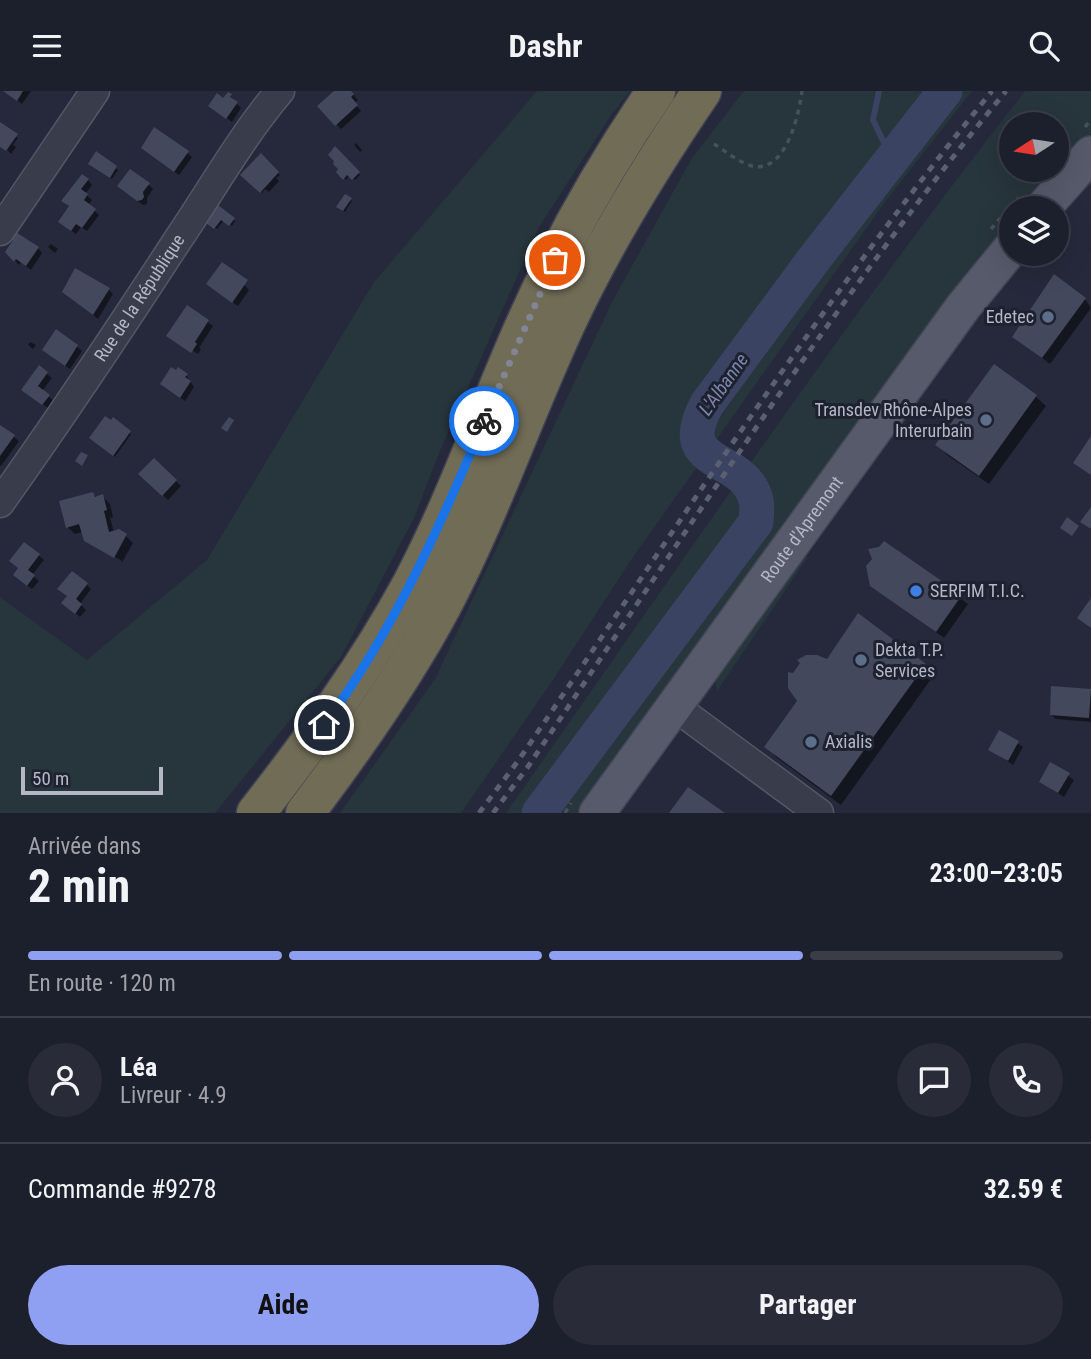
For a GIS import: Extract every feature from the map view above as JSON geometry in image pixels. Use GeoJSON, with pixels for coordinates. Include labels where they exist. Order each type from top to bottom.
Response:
{"type":"FeatureCollection","features":[{"type":"Feature","properties":{"kind":"highway"},"geometry":{"type":"LineString","coordinates":[[256,813],[336,707],[375,649],[441,524],[512,353],[555,260],[612,158],[656,91]]}},
{"type":"Feature","properties":{"kind":"highway"},"geometry":{"type":"LineString","coordinates":[[305,813],[347,758],[399,680],[442,607],[473,544],[586,281],[627,206],[702,91]]}},
{"type":"Feature","properties":{"kind":"main road"},"geometry":{"type":"LineString","coordinates":[[1054,196],[1091,154]]}},
{"type":"Feature","properties":{"kind":"main road","name":"Route d'Apremont"},"geometry":{"type":"LineString","coordinates":[[597,813],[963,307],[999,263]]}},
{"type":"Feature","properties":{"kind":"street"},"geometry":{"type":"LineString","coordinates":[[0,232],[95,91]]}},
{"type":"Feature","properties":{"kind":"street","name":"Rue de la République"},"geometry":{"type":"LineString","coordinates":[[0,503],[231,157],[264,109],[280,91]]}},
{"type":"Feature","properties":{"kind":"street"},"geometry":{"type":"LineString","coordinates":[[674,706],[820,813]]}},
{"type":"Feature","properties":{"kind":"path"},"geometry":{"type":"LineString","coordinates":[[714,144],[753,167],[768,165],[780,155],[790,135],[799,114],[802,91]]}},
{"type":"Feature","properties":{"kind":"shaded area"},"geometry":{"type":"Polygon","coordinates":[[[537,91],[630,91],[612,114],[539,227],[440,451],[414,518],[341,657],[215,813],[0,813],[0,597],[87,660],[207,560],[374,282],[537,91]]]}},
{"type":"Feature","properties":{"kind":"shaded area"},"geometry":{"type":"Polygon","coordinates":[[[744,91],[972,91],[885,202],[631,560],[551,683],[461,813],[340,813],[435,679],[612,302],[692,158],[744,91]]]}},
{"type":"Feature","properties":{"kind":"shaded area"},"geometry":{"type":"Polygon","coordinates":[[[1025,91],[1091,91],[1091,143],[1069,168],[1069,112],[1009,112],[1025,91]]]}},
{"type":"Feature","properties":{"kind":"shaded area"},"geometry":{"type":"Polygon","coordinates":[[[999,125],[999,182],[1057,182],[1045,196],[999,196],[999,249],[587,813],[506,813],[825,358],[999,125]]]}},
{"type":"Feature","properties":{"kind":"shaded area"},"geometry":{"type":"Polygon","coordinates":[[[801,555],[808,557],[717,691],[713,672],[801,555]]]}},
{"type":"Feature","properties":{"kind":"building"},"geometry":{"type":"Polygon","coordinates":[[[3,91],[23,91],[17,101],[3,91]]]}},
{"type":"Feature","properties":{"kind":"building"},"geometry":{"type":"Polygon","coordinates":[[[334,91],[351,91],[354,94],[351,97],[358,105],[335,126],[317,106],[334,91]]]}},
{"type":"Feature","properties":{"kind":"building"},"geometry":{"type":"Polygon","coordinates":[[[228,92],[232,94],[230,97],[238,102],[226,119],[208,106],[217,93],[223,98],[228,92]]]}},
{"type":"Feature","properties":{"kind":"building"},"geometry":{"type":"Polygon","coordinates":[[[0,122],[18,134],[6,151],[0,147],[0,122]]]}},
{"type":"Feature","properties":{"kind":"building"},"geometry":{"type":"Polygon","coordinates":[[[154,127],[189,151],[174,172],[141,148],[154,127]]]}},
{"type":"Feature","properties":{"kind":"building"},"geometry":{"type":"Polygon","coordinates":[[[335,146],[360,172],[352,180],[347,175],[343,180],[336,172],[338,169],[328,155],[335,146]]]}},
{"type":"Feature","properties":{"kind":"building"},"geometry":{"type":"Polygon","coordinates":[[[96,151],[117,166],[110,178],[88,164],[96,151]]]}},
{"type":"Feature","properties":{"kind":"building"},"geometry":{"type":"Polygon","coordinates":[[[261,153],[279,172],[260,193],[240,175],[261,153]]]}},
{"type":"Feature","properties":{"kind":"building"},"geometry":{"type":"Polygon","coordinates":[[[130,169],[150,183],[143,192],[142,200],[137,201],[117,186],[130,169]]]}},
{"type":"Feature","properties":{"kind":"building"},"geometry":{"type":"Polygon","coordinates":[[[82,174],[89,179],[81,189],[88,194],[84,200],[96,209],[82,228],[76,224],[71,231],[58,222],[69,206],[61,201],[82,174]]]}},
{"type":"Feature","properties":{"kind":"building"},"geometry":{"type":"Polygon","coordinates":[[[345,194],[352,198],[343,211],[336,207],[345,194]]]}},
{"type":"Feature","properties":{"kind":"building"},"geometry":{"type":"Polygon","coordinates":[[[214,202],[235,218],[229,226],[221,220],[214,229],[202,220],[214,202]]]}},
{"type":"Feature","properties":{"kind":"building"},"geometry":{"type":"Polygon","coordinates":[[[11,229],[39,247],[26,266],[16,259],[14,262],[5,252],[13,240],[7,236],[11,229]]]}},
{"type":"Feature","properties":{"kind":"building"},"geometry":{"type":"Polygon","coordinates":[[[222,262],[248,280],[232,303],[206,284],[222,262]]]}},
{"type":"Feature","properties":{"kind":"building"},"geometry":{"type":"Polygon","coordinates":[[[75,268],[110,288],[93,315],[62,292],[75,268]]]}},
{"type":"Feature","properties":{"kind":"building","name":"Edetec"},"geometry":{"type":"Polygon","coordinates":[[[1054,274],[1086,298],[1042,358],[1012,337],[1054,274]]]}},
{"type":"Feature","properties":{"kind":"building"},"geometry":{"type":"Polygon","coordinates":[[[187,305],[209,320],[191,353],[166,336],[187,305]]]}},
{"type":"Feature","properties":{"kind":"building"},"geometry":{"type":"Polygon","coordinates":[[[56,329],[78,345],[65,366],[42,350],[56,329]]]}},
{"type":"Feature","properties":{"kind":"building","name":"Transdev Rhône-Alpes Interurbain"},"geometry":{"type":"Polygon","coordinates":[[[994,364],[1037,395],[979,476],[935,445],[994,364]]]}},
{"type":"Feature","properties":{"kind":"building"},"geometry":{"type":"Polygon","coordinates":[[[39,365],[48,372],[38,386],[50,395],[42,405],[21,390],[39,365]]]}},
{"type":"Feature","properties":{"kind":"building"},"geometry":{"type":"Polygon","coordinates":[[[171,367],[176,370],[178,367],[188,374],[185,377],[191,381],[180,398],[160,384],[171,367]]]}},
{"type":"Feature","properties":{"kind":"building"},"geometry":{"type":"Polygon","coordinates":[[[105,416],[111,420],[113,417],[131,431],[113,456],[89,438],[105,416]]]}},
{"type":"Feature","properties":{"kind":"building"},"geometry":{"type":"Polygon","coordinates":[[[229,417],[234,420],[227,432],[221,428],[229,417]]]}},
{"type":"Feature","properties":{"kind":"building"},"geometry":{"type":"Polygon","coordinates":[[[0,425],[15,435],[0,456],[0,425]]]}},
{"type":"Feature","properties":{"kind":"building"},"geometry":{"type":"Polygon","coordinates":[[[1091,436],[1091,475],[1073,463],[1091,436]]]}},
{"type":"Feature","properties":{"kind":"building"},"geometry":{"type":"Polygon","coordinates":[[[81,452],[88,455],[82,466],[75,461],[81,452]]]}},
{"type":"Feature","properties":{"kind":"building"},"geometry":{"type":"Polygon","coordinates":[[[154,458],[177,480],[162,496],[138,474],[154,458]]]}},
{"type":"Feature","properties":{"kind":"building"},"geometry":{"type":"Polygon","coordinates":[[[93,492],[95,497],[103,494],[109,532],[119,529],[127,534],[114,558],[84,541],[79,524],[66,528],[59,501],[93,492]]]}},
{"type":"Feature","properties":{"kind":"building"},"geometry":{"type":"Polygon","coordinates":[[[1091,507],[1091,529],[1080,522],[1091,507]]]}},
{"type":"Feature","properties":{"kind":"building"},"geometry":{"type":"Polygon","coordinates":[[[1067,517],[1079,526],[1072,536],[1060,528],[1067,517]]]}},
{"type":"Feature","properties":{"kind":"building","name":"SERFIM T.I.C."},"geometry":{"type":"Polygon","coordinates":[[[884,541],[962,595],[936,632],[870,586],[866,566],[872,559],[868,549],[879,547],[884,541]]]}},
{"type":"Feature","properties":{"kind":"building"},"geometry":{"type":"Polygon","coordinates":[[[24,542],[40,554],[28,570],[35,575],[27,586],[13,575],[18,568],[9,561],[24,542]]]}},
{"type":"Feature","properties":{"kind":"building"},"geometry":{"type":"Polygon","coordinates":[[[72,571],[88,583],[76,599],[82,604],[75,614],[61,603],[67,596],[57,589],[72,571]]]}},
{"type":"Feature","properties":{"kind":"building"},"geometry":{"type":"Polygon","coordinates":[[[1091,598],[1091,628],[1077,618],[1091,598]]]}},
{"type":"Feature","properties":{"kind":"building"},"geometry":{"type":"Polygon","coordinates":[[[858,613],[926,664],[831,796],[764,747],[797,701],[788,688],[788,672],[793,673],[800,663],[797,660],[806,655],[827,659],[858,613]]]}},
{"type":"Feature","properties":{"kind":"building"},"geometry":{"type":"Polygon","coordinates":[[[1051,686],[1091,689],[1089,718],[1050,715],[1051,686]]]}},
{"type":"Feature","properties":{"kind":"building"},"geometry":{"type":"Polygon","coordinates":[[[999,730],[1019,741],[1008,761],[988,750],[999,730]]]}},
{"type":"Feature","properties":{"kind":"building"},"geometry":{"type":"Polygon","coordinates":[[[1050,762],[1070,773],[1058,793],[1039,782],[1050,762]]]}},
{"type":"Feature","properties":{"kind":"building"},"geometry":{"type":"Polygon","coordinates":[[[688,787],[725,813],[669,813],[688,787]]]}},
{"type":"Feature","properties":{"kind":"waterway"},"geometry":{"type":"LineString","coordinates":[[879,91],[873,120],[892,159]]}},
{"type":"Feature","properties":{"kind":"waterway","name":"L'Albanne"},"geometry":{"type":"LineString","coordinates":[[539,813],[756,522],[757,503],[749,485],[738,474],[704,451],[698,440],[698,425],[707,404],[814,259],[945,91]]}},
{"type":"Feature","properties":{"kind":"railway"},"geometry":{"type":"LineString","coordinates":[[479,813],[518,761],[807,337],[928,171],[992,91]]}},
{"type":"Feature","properties":{"kind":"railway"},"geometry":{"type":"LineString","coordinates":[[493,813],[527,768],[818,338],[879,254],[1006,91]]}},
{"type":"Feature","properties":{"kind":"way so far"},"geometry":{"type":"LineString","coordinates":[[484,421],[555,260]]}},
{"type":"Feature","properties":{"kind":"place","name":"Edetec"},"geometry":{"type":"Point","coordinates":[1048,317]}},
{"type":"Feature","properties":{"kind":"place","name":"Transdev Rhône-Alpes Interurbain"},"geometry":{"type":"Point","coordinates":[986,420]}},
{"type":"Feature","properties":{"kind":"place","name":"SERFIM T.I.C."},"geometry":{"type":"Point","coordinates":[916,591]}},
{"type":"Feature","properties":{"kind":"place","name":"Dekta T.P. Services"},"geometry":{"type":"Point","coordinates":[861,660]}},
{"type":"Feature","properties":{"kind":"place","name":"Axialis"},"geometry":{"type":"Point","coordinates":[811,742]}},
{"type":"Feature","properties":{"kind":"route"},"geometry":{"type":"LineString","coordinates":[[324,725],[375,649],[411,584],[441,524],[484,421]]}}]}
